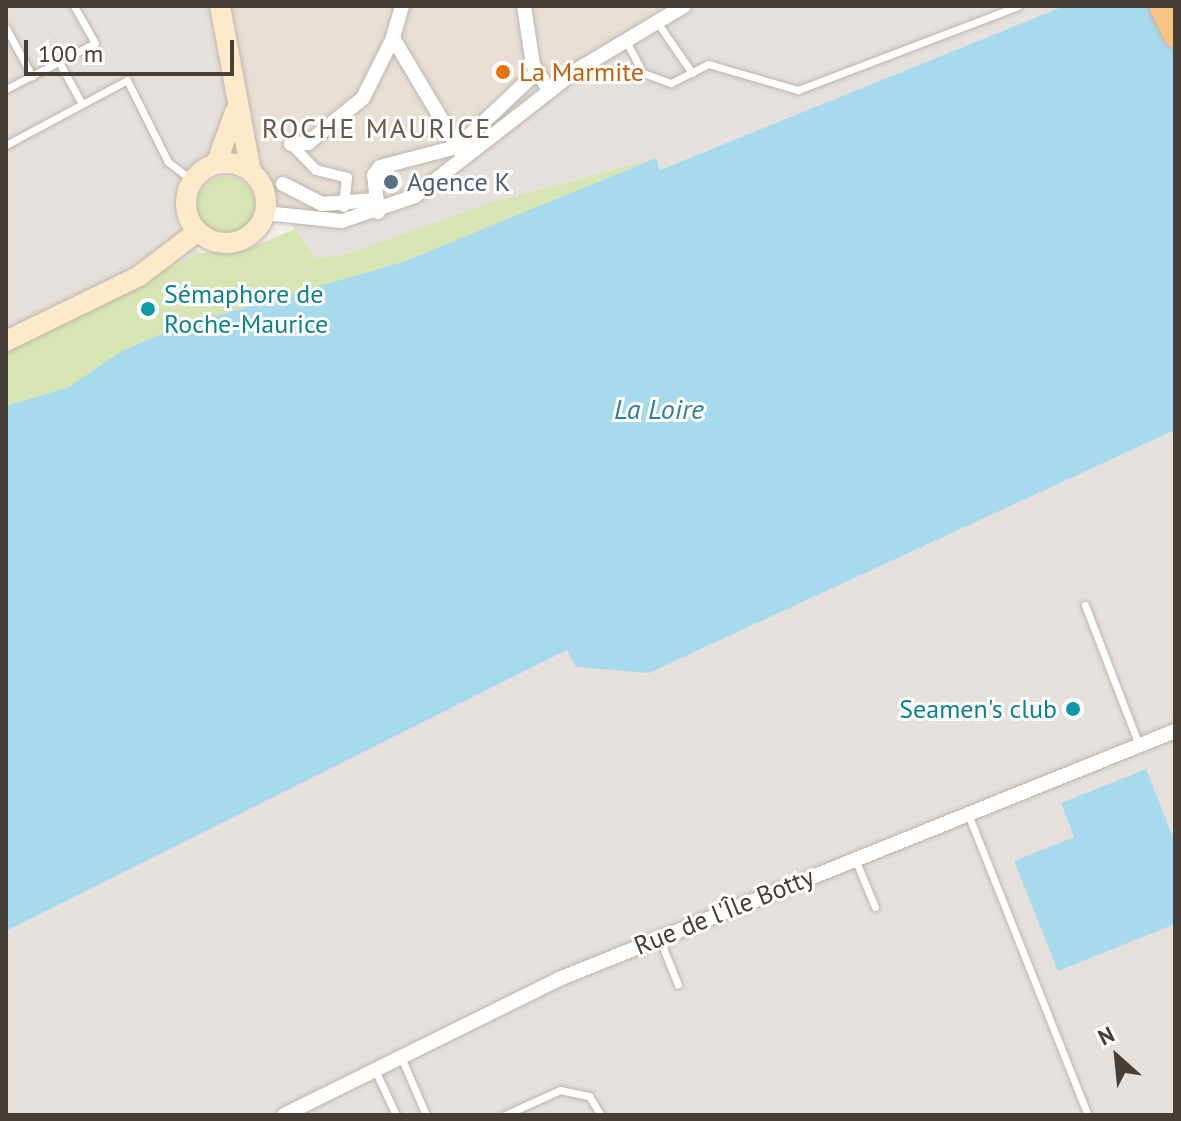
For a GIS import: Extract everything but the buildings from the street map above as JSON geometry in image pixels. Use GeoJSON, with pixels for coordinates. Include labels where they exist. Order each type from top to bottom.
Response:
{"type":"FeatureCollection","features":[{"type":"Feature","properties":{"kind":"highway"},"geometry":{"type":"LineString","coordinates":[[1160,6],[1175,37]]}},
{"type":"Feature","properties":{"kind":"main road"},"geometry":{"type":"LineString","coordinates":[[197,232],[233,243],[253,232],[265,213],[263,189],[251,171],[236,108],[220,6]]}},
{"type":"Feature","properties":{"kind":"main road"},"geometry":{"type":"LineString","coordinates":[[197,232],[186,206],[193,181],[216,164],[236,108]]}},
{"type":"Feature","properties":{"kind":"main road"},"geometry":{"type":"LineString","coordinates":[[216,164],[251,171]]}},
{"type":"Feature","properties":{"kind":"main road"},"geometry":{"type":"LineString","coordinates":[[7,340],[139,276],[197,232]]}},
{"type":"Feature","properties":{"kind":"street"},"geometry":{"type":"LineString","coordinates":[[291,144],[308,143],[363,98],[393,38],[402,6]]}},
{"type":"Feature","properties":{"kind":"street"},"geometry":{"type":"LineString","coordinates":[[524,6],[537,72],[550,91]]}},
{"type":"Feature","properties":{"kind":"street"},"geometry":{"type":"LineString","coordinates":[[265,213],[321,223],[377,206],[467,163],[550,91],[684,6]]}},
{"type":"Feature","properties":{"kind":"street"},"geometry":{"type":"LineString","coordinates":[[393,38],[467,163]]}},
{"type":"Feature","properties":{"kind":"street"},"geometry":{"type":"LineString","coordinates":[[377,206],[380,167],[457,147],[537,72]]}},
{"type":"Feature","properties":{"kind":"street"},"geometry":{"type":"LineString","coordinates":[[291,144],[316,170],[347,178],[344,207]]}},
{"type":"Feature","properties":{"kind":"street"},"geometry":{"type":"LineString","coordinates":[[283,184],[300,198],[344,207],[377,206]]}},
{"type":"Feature","properties":{"kind":"street","name":"Rue de l'Île Botty"},"geometry":{"type":"LineString","coordinates":[[284,1115],[400,1055],[659,938],[1175,731]]}},
{"type":"Feature","properties":{"kind":"lane"},"geometry":{"type":"LineString","coordinates":[[6,89],[95,43],[74,6]]}},
{"type":"Feature","properties":{"kind":"lane"},"geometry":{"type":"LineString","coordinates":[[626,41],[643,73],[671,83],[708,64],[798,90],[1018,6]]}},
{"type":"Feature","properties":{"kind":"lane"},"geometry":{"type":"LineString","coordinates":[[657,22],[692,73]]}},
{"type":"Feature","properties":{"kind":"lane"},"geometry":{"type":"LineString","coordinates":[[6,28],[32,76]]}},
{"type":"Feature","properties":{"kind":"lane"},"geometry":{"type":"LineString","coordinates":[[59,62],[82,104]]}},
{"type":"Feature","properties":{"kind":"lane"},"geometry":{"type":"LineString","coordinates":[[6,145],[127,80],[168,162],[193,181]]}},
{"type":"Feature","properties":{"kind":"lane"},"geometry":{"type":"LineString","coordinates":[[1085,605],[1139,745]]}},
{"type":"Feature","properties":{"kind":"lane"},"geometry":{"type":"LineString","coordinates":[[968,814],[1088,1115]]}},
{"type":"Feature","properties":{"kind":"lane"},"geometry":{"type":"LineString","coordinates":[[855,859],[875,907]]}},
{"type":"Feature","properties":{"kind":"lane"},"geometry":{"type":"LineString","coordinates":[[659,938],[678,985]]}},
{"type":"Feature","properties":{"kind":"lane"},"geometry":{"type":"LineString","coordinates":[[400,1055],[426,1115]]}},
{"type":"Feature","properties":{"kind":"lane"},"geometry":{"type":"LineString","coordinates":[[374,1068],[396,1115]]}},
{"type":"Feature","properties":{"kind":"lane"},"geometry":{"type":"LineString","coordinates":[[505,1115],[544,1095],[576,1090],[601,1115]]}},
{"type":"Feature","properties":{"kind":"shaded area"},"geometry":{"type":"Polygon","coordinates":[[[6,6],[232,6],[252,160],[206,157],[178,182],[178,227],[199,253],[6,354],[6,6]]]}},
{"type":"Feature","properties":{"kind":"shaded area"},"geometry":{"type":"Polygon","coordinates":[[[232,6],[658,6],[666,17],[435,188],[366,221],[289,221],[252,160],[232,6]]]}},
{"type":"Feature","properties":{"kind":"shaded area"},"geometry":{"type":"Polygon","coordinates":[[[658,6],[1064,6],[660,170],[656,159],[576,179],[347,254],[316,258],[289,221],[366,221],[435,188],[544,98],[666,16],[658,6]]]}},
{"type":"Feature","properties":{"kind":"shaded area"},"geometry":{"type":"Polygon","coordinates":[[[683,30],[717,86],[638,120],[624,94],[514,166],[499,154],[568,100],[683,30]]]}},
{"type":"Feature","properties":{"kind":"shaded area"},"geometry":{"type":"Polygon","coordinates":[[[1175,430],[1175,1115],[6,1115],[6,931],[567,650],[649,673],[1175,430]]]}},
{"type":"Feature","properties":{"kind":"green space"},"geometry":{"type":"Polygon","coordinates":[[[656,158],[402,263],[177,327],[121,352],[69,387],[6,406],[6,354],[199,253],[245,250],[295,229],[316,258],[347,254],[493,202],[656,158]]]}},
{"type":"Feature","properties":{"kind":"green space"},"geometry":{"type":"Polygon","coordinates":[[[226,176],[247,184],[255,205],[247,226],[226,234],[205,226],[197,205],[205,184],[226,176]]]}},
{"type":"Feature","properties":{"kind":"water","name":"La Loire"},"geometry":{"type":"Polygon","coordinates":[[[1064,6],[1175,6],[1175,430],[649,673],[576,667],[567,650],[6,931],[6,406],[69,387],[120,352],[177,327],[403,262],[656,158],[660,170],[1064,6]]]}},
{"type":"Feature","properties":{"kind":"water"},"geometry":{"type":"Polygon","coordinates":[[[1146,769],[1175,842],[1175,924],[1058,971],[1014,861],[1074,837],[1061,803],[1146,769]]]}},
{"type":"Feature","properties":{"kind":"place","name":"La Marmite"},"geometry":{"type":"Point","coordinates":[503,72]}},
{"type":"Feature","properties":{"kind":"place","name":"Agence K"},"geometry":{"type":"Point","coordinates":[391,182]}},
{"type":"Feature","properties":{"kind":"place","name":"Sémaphore de Roche-Maurice"},"geometry":{"type":"Point","coordinates":[148,309]}},
{"type":"Feature","properties":{"kind":"place","name":"Seamen's club"},"geometry":{"type":"Point","coordinates":[1073,709]}},
{"type":"Feature","properties":{"kind":"district","name":"ROCHE MAURICE"},"geometry":{"type":"Point","coordinates":[377,128]}}]}
